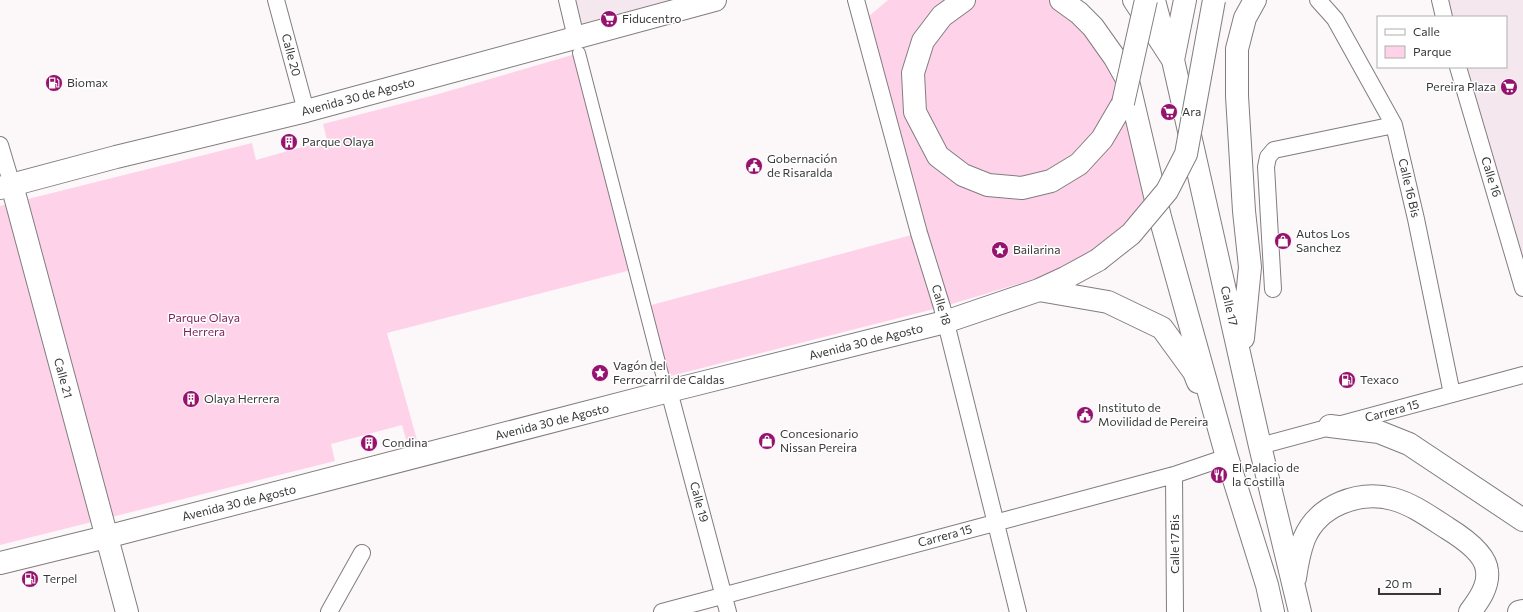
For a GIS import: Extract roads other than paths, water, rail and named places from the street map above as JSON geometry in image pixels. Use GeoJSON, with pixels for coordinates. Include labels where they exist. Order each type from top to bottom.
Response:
{"type":"FeatureCollection","features":[{"type":"Feature","properties":{"kind":"main road","name":"Avenida 30 de Agosto"},"geometry":{"type":"LineString","coordinates":[[6,187],[116,157],[578,46],[714,0]]}},
{"type":"Feature","properties":{"kind":"main road"},"geometry":{"type":"LineString","coordinates":[[964,0],[942,16],[923,41],[913,73],[915,112],[938,156],[963,175],[988,185],[1022,188],[1051,181],[1079,164],[1102,139],[1123,103],[1146,0]]}},
{"type":"Feature","properties":{"kind":"main road"},"geometry":{"type":"LineString","coordinates":[[1062,0],[1094,27],[1115,58],[1128,81],[1160,217],[1227,458],[1267,586],[1273,612]]}},
{"type":"Feature","properties":{"kind":"main road"},"geometry":{"type":"LineString","coordinates":[[1134,0],[1173,60]]}},
{"type":"Feature","properties":{"kind":"main road"},"geometry":{"type":"LineString","coordinates":[[1173,60],[1185,0]]}},
{"type":"Feature","properties":{"kind":"main road","name":"Avenida 30 de Agosto"},"geometry":{"type":"LineString","coordinates":[[0,562],[106,537],[666,384],[946,322],[1039,290],[1065,278],[1098,260],[1131,234],[1167,191],[1186,154],[1214,0]]}},
{"type":"Feature","properties":{"kind":"main road"},"geometry":{"type":"LineString","coordinates":[[1241,358],[1250,267],[1244,212],[1237,96],[1237,49],[1245,18],[1255,0]]}},
{"type":"Feature","properties":{"kind":"main road","name":"Calle 17"},"geometry":{"type":"LineString","coordinates":[[1173,60],[1260,446],[1300,612]]}},
{"type":"Feature","properties":{"kind":"main road","name":"Calle 21"},"geometry":{"type":"LineString","coordinates":[[6,187],[126,612]]}},
{"type":"Feature","properties":{"kind":"main road"},"geometry":{"type":"LineString","coordinates":[[1039,290],[1108,302],[1162,328],[1194,372],[1227,458]]}},
{"type":"Feature","properties":{"kind":"main road"},"geometry":{"type":"LineString","coordinates":[[1330,426],[1379,432],[1409,444],[1523,520]]}},
{"type":"Feature","properties":{"kind":"main road"},"geometry":{"type":"LineString","coordinates":[[1294,589],[1297,558],[1304,538],[1318,518],[1336,505],[1354,498],[1374,496],[1394,499],[1424,513],[1465,540],[1481,556],[1488,569],[1487,582],[1479,600],[1470,612]]}},
{"type":"Feature","properties":{"kind":"main road"},"geometry":{"type":"LineString","coordinates":[[1266,612],[1267,586]]}},
{"type":"Feature","properties":{"kind":"main road"},"geometry":{"type":"LineString","coordinates":[[1519,612],[1523,611]]}},
{"type":"Feature","properties":{"kind":"street","name":"Calle 20"},"geometry":{"type":"LineString","coordinates":[[276,0],[306,111]]}},
{"type":"Feature","properties":{"kind":"street"},"geometry":{"type":"LineString","coordinates":[[567,0],[666,384]]}},
{"type":"Feature","properties":{"kind":"street","name":"Calle 18"},"geometry":{"type":"LineString","coordinates":[[856,0],[919,233],[946,322],[1018,612]]}},
{"type":"Feature","properties":{"kind":"street","name":"Calle 17"},"geometry":{"type":"LineString","coordinates":[[1156,0],[1173,60]]}},
{"type":"Feature","properties":{"kind":"street","name":"Calle 16 Bis"},"geometry":{"type":"LineString","coordinates":[[1318,0],[1335,20],[1394,125],[1416,219],[1452,394]]}},
{"type":"Feature","properties":{"kind":"street"},"geometry":{"type":"LineString","coordinates":[[1440,0],[1444,16]]}},
{"type":"Feature","properties":{"kind":"street","name":"Calle 16"},"geometry":{"type":"LineString","coordinates":[[1458,68],[1523,288]]}},
{"type":"Feature","properties":{"kind":"street"},"geometry":{"type":"LineString","coordinates":[[1273,289],[1266,167],[1268,157],[1274,150],[1394,125]]}},
{"type":"Feature","properties":{"kind":"street","name":"Calle 21"},"geometry":{"type":"LineString","coordinates":[[0,144],[6,187]]}},
{"type":"Feature","properties":{"kind":"street","name":"Carrera 15"},"geometry":{"type":"LineString","coordinates":[[1260,446],[1523,375]]}},
{"type":"Feature","properties":{"kind":"street","name":"Calle 19"},"geometry":{"type":"LineString","coordinates":[[666,384],[728,612]]}},
{"type":"Feature","properties":{"kind":"street","name":"Carrera 15"},"geometry":{"type":"LineString","coordinates":[[662,612],[1174,475],[1227,458]]}},
{"type":"Feature","properties":{"kind":"street","name":"Calle 17 Bis"},"geometry":{"type":"LineString","coordinates":[[1174,475],[1175,612]]}},
{"type":"Feature","properties":{"kind":"street"},"geometry":{"type":"LineString","coordinates":[[329,612],[362,553]]}},
{"type":"Feature","properties":{"kind":"place","name":"Fiducentro"},"geometry":{"type":"Point","coordinates":[609,19]}},
{"type":"Feature","properties":{"kind":"place","name":"Biomax"},"geometry":{"type":"Point","coordinates":[54,83]}},
{"type":"Feature","properties":{"kind":"place","name":"Pereira Plaza"},"geometry":{"type":"Point","coordinates":[1509,87]}},
{"type":"Feature","properties":{"kind":"place","name":"Ara"},"geometry":{"type":"Point","coordinates":[1169,112]}},
{"type":"Feature","properties":{"kind":"place","name":"Parque Olaya"},"geometry":{"type":"Point","coordinates":[289,142]}},
{"type":"Feature","properties":{"kind":"place","name":"Gobernación de Risaralda"},"geometry":{"type":"Point","coordinates":[754,166]}},
{"type":"Feature","properties":{"kind":"place","name":"Autos Los Sanchez"},"geometry":{"type":"Point","coordinates":[1283,241]}},
{"type":"Feature","properties":{"kind":"place","name":"Bailarina"},"geometry":{"type":"Point","coordinates":[1000,250]}},
{"type":"Feature","properties":{"kind":"place","name":"Vagón del Ferrocarril de Caldas"},"geometry":{"type":"Point","coordinates":[600,373]}},
{"type":"Feature","properties":{"kind":"place","name":"Texaco"},"geometry":{"type":"Point","coordinates":[1347,380]}},
{"type":"Feature","properties":{"kind":"place","name":"Olaya Herrera"},"geometry":{"type":"Point","coordinates":[191,399]}},
{"type":"Feature","properties":{"kind":"place","name":"Instituto de Movilidad de Pereira"},"geometry":{"type":"Point","coordinates":[1085,415]}},
{"type":"Feature","properties":{"kind":"place","name":"Concesionario Nissan Pereira"},"geometry":{"type":"Point","coordinates":[767,441]}},
{"type":"Feature","properties":{"kind":"place","name":"Condina"},"geometry":{"type":"Point","coordinates":[369,443]}},
{"type":"Feature","properties":{"kind":"place","name":"El Palacio de la Costilla"},"geometry":{"type":"Point","coordinates":[1219,475]}},
{"type":"Feature","properties":{"kind":"place","name":"Terpel"},"geometry":{"type":"Point","coordinates":[30,579]}},
{"type":"Feature","properties":{"kind":"park label","name":"Parque Olaya Herrera"},"geometry":{"type":"Point","coordinates":[204,325]}}]}
